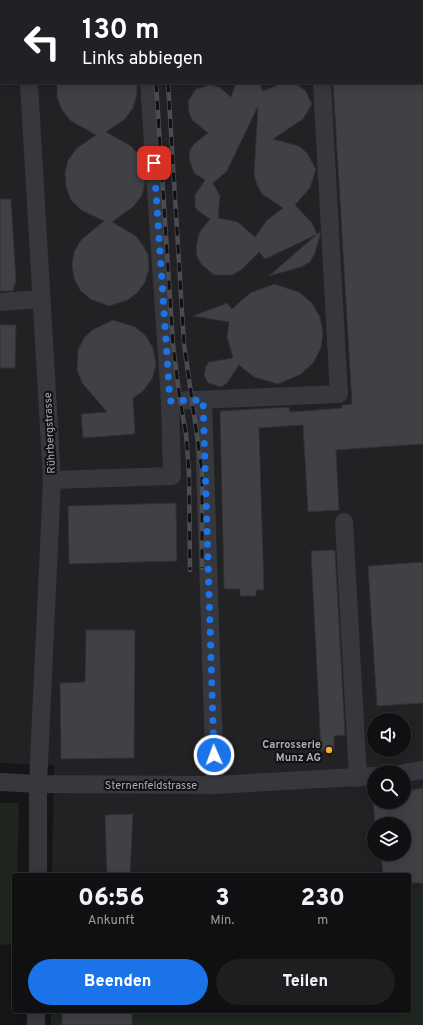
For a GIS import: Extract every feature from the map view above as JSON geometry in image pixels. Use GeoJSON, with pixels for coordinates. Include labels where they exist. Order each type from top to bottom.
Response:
{"type":"FeatureCollection","features":[{"type":"Feature","properties":{"kind":"street","name":"Rührbergstrasse"},"geometry":{"type":"LineString","coordinates":[[29,84],[52,480],[38,784],[38,873]]}},
{"type":"Feature","properties":{"kind":"street"},"geometry":{"type":"LineString","coordinates":[[52,480],[172,476],[170,401],[149,84]]}},
{"type":"Feature","properties":{"kind":"street"},"geometry":{"type":"LineString","coordinates":[[170,401],[339,394],[322,84]]}},
{"type":"Feature","properties":{"kind":"street"},"geometry":{"type":"LineString","coordinates":[[0,302],[41,298]]}},
{"type":"Feature","properties":{"kind":"street"},"geometry":{"type":"LineString","coordinates":[[203,400],[215,785]]}},
{"type":"Feature","properties":{"kind":"street"},"geometry":{"type":"LineString","coordinates":[[344,522],[366,777]]}},
{"type":"Feature","properties":{"kind":"street"},"geometry":{"type":"LineString","coordinates":[[411,772],[423,770]]}},
{"type":"Feature","properties":{"kind":"street","name":"Sternenfeldstrasse"},"geometry":{"type":"LineString","coordinates":[[0,782],[38,784],[215,785],[366,777]]}},
{"type":"Feature","properties":{"kind":"street"},"geometry":{"type":"LineString","coordinates":[[36,1013],[36,1025]]}},
{"type":"Feature","properties":{"kind":"shaded area"},"geometry":{"type":"Polygon","coordinates":[[[0,84],[423,84],[423,886],[411,888],[411,873],[52,873],[54,765],[0,763],[0,84]]]}},
{"type":"Feature","properties":{"kind":"shaded area"},"geometry":{"type":"Polygon","coordinates":[[[0,803],[19,803],[17,873],[12,873],[12,944],[0,945],[0,803]]]}},
{"type":"Feature","properties":{"kind":"shaded area"},"geometry":{"type":"Polygon","coordinates":[[[423,886],[423,1025],[51,1025],[51,1013],[411,1013],[411,888],[423,886]]]}},
{"type":"Feature","properties":{"kind":"building"},"geometry":{"type":"Polygon","coordinates":[[[57,84],[137,84],[137,94],[133,108],[125,119],[106,132],[131,146],[140,156],[144,168],[145,183],[142,195],[134,206],[112,222],[136,236],[148,255],[149,269],[145,282],[138,292],[128,300],[109,306],[90,299],[80,290],[74,278],[72,265],[74,252],[81,240],[104,221],[81,210],[71,200],[66,187],[65,173],[68,160],[77,148],[96,135],[71,121],[62,110],[57,97],[57,84]]]}},
{"type":"Feature","properties":{"kind":"building"},"geometry":{"type":"Polygon","coordinates":[[[236,84],[260,84],[263,91],[280,84],[296,84],[305,90],[312,104],[303,119],[273,139],[299,146],[307,153],[316,169],[310,188],[295,205],[312,223],[317,234],[320,232],[315,253],[310,262],[301,267],[269,276],[316,235],[265,259],[259,252],[241,270],[232,275],[214,275],[202,265],[197,257],[196,247],[199,233],[210,219],[197,210],[195,206],[195,195],[205,180],[194,173],[189,159],[190,150],[194,144],[208,133],[192,120],[189,113],[188,101],[196,89],[210,85],[219,87],[231,97],[236,84]],[[258,106],[227,171],[213,183],[220,196],[218,218],[238,222],[255,237],[267,220],[283,208],[262,194],[254,175],[258,106]]]}},
{"type":"Feature","properties":{"kind":"building"},"geometry":{"type":"Polygon","coordinates":[[[333,84],[423,84],[423,444],[336,450],[339,510],[308,512],[303,425],[259,428],[264,590],[256,590],[256,596],[240,596],[240,589],[224,589],[220,411],[289,407],[290,412],[342,408],[342,405],[352,404],[333,84]]]}},
{"type":"Feature","properties":{"kind":"building"},"geometry":{"type":"Polygon","coordinates":[[[0,199],[11,199],[16,281],[13,291],[0,291],[0,199]]]}},
{"type":"Feature","properties":{"kind":"building"},"geometry":{"type":"Polygon","coordinates":[[[274,284],[299,292],[312,303],[320,317],[323,334],[321,348],[313,363],[301,374],[278,384],[254,377],[239,365],[227,383],[221,387],[208,383],[204,375],[206,366],[209,362],[233,358],[227,337],[229,322],[193,316],[227,303],[232,309],[250,293],[274,284]]]}},
{"type":"Feature","properties":{"kind":"building"},"geometry":{"type":"Polygon","coordinates":[[[113,320],[135,327],[146,336],[153,348],[156,365],[152,379],[143,391],[133,398],[135,434],[83,438],[81,414],[107,412],[82,383],[77,370],[78,350],[84,338],[92,330],[113,320]]]}},
{"type":"Feature","properties":{"kind":"building"},"geometry":{"type":"Polygon","coordinates":[[[0,325],[16,325],[15,368],[0,368],[0,325]]]}},
{"type":"Feature","properties":{"kind":"building"},"geometry":{"type":"Polygon","coordinates":[[[176,503],[177,561],[69,564],[68,506],[176,503]]]}},
{"type":"Feature","properties":{"kind":"building"},"geometry":{"type":"Polygon","coordinates":[[[335,550],[345,735],[334,736],[334,751],[321,751],[311,551],[335,550]]]}},
{"type":"Feature","properties":{"kind":"building"},"geometry":{"type":"Polygon","coordinates":[[[423,562],[423,703],[377,706],[368,566],[423,562]]]}},
{"type":"Feature","properties":{"kind":"building"},"geometry":{"type":"Polygon","coordinates":[[[86,630],[135,630],[134,758],[61,759],[60,683],[85,682],[86,630]]]}},
{"type":"Feature","properties":{"kind":"building"},"geometry":{"type":"Polygon","coordinates":[[[423,788],[423,883],[411,883],[411,873],[383,873],[382,861],[411,861],[411,817],[374,817],[374,809],[411,809],[411,790],[423,788]]]}},
{"type":"Feature","properties":{"kind":"building"},"geometry":{"type":"Polygon","coordinates":[[[133,814],[130,873],[107,873],[105,815],[133,814]]]}},
{"type":"Feature","properties":{"kind":"building"},"geometry":{"type":"Polygon","coordinates":[[[62,1013],[132,1013],[132,1025],[62,1025],[62,1013]]]}},
{"type":"Feature","properties":{"kind":"railway"},"geometry":{"type":"LineString","coordinates":[[156,84],[173,345],[186,434],[189,472],[190,570]]}},
{"type":"Feature","properties":{"kind":"railway"},"geometry":{"type":"LineString","coordinates":[[168,84],[184,344],[202,471],[202,568]]}},
{"type":"Feature","properties":{"kind":"place","name":"Carrosserie Munz AG"},"geometry":{"type":"Point","coordinates":[329,750]}},
{"type":"Feature","properties":{"kind":"route"},"geometry":{"type":"LineString","coordinates":[[154,163],[170,401],[203,400],[214,755]]}}]}
